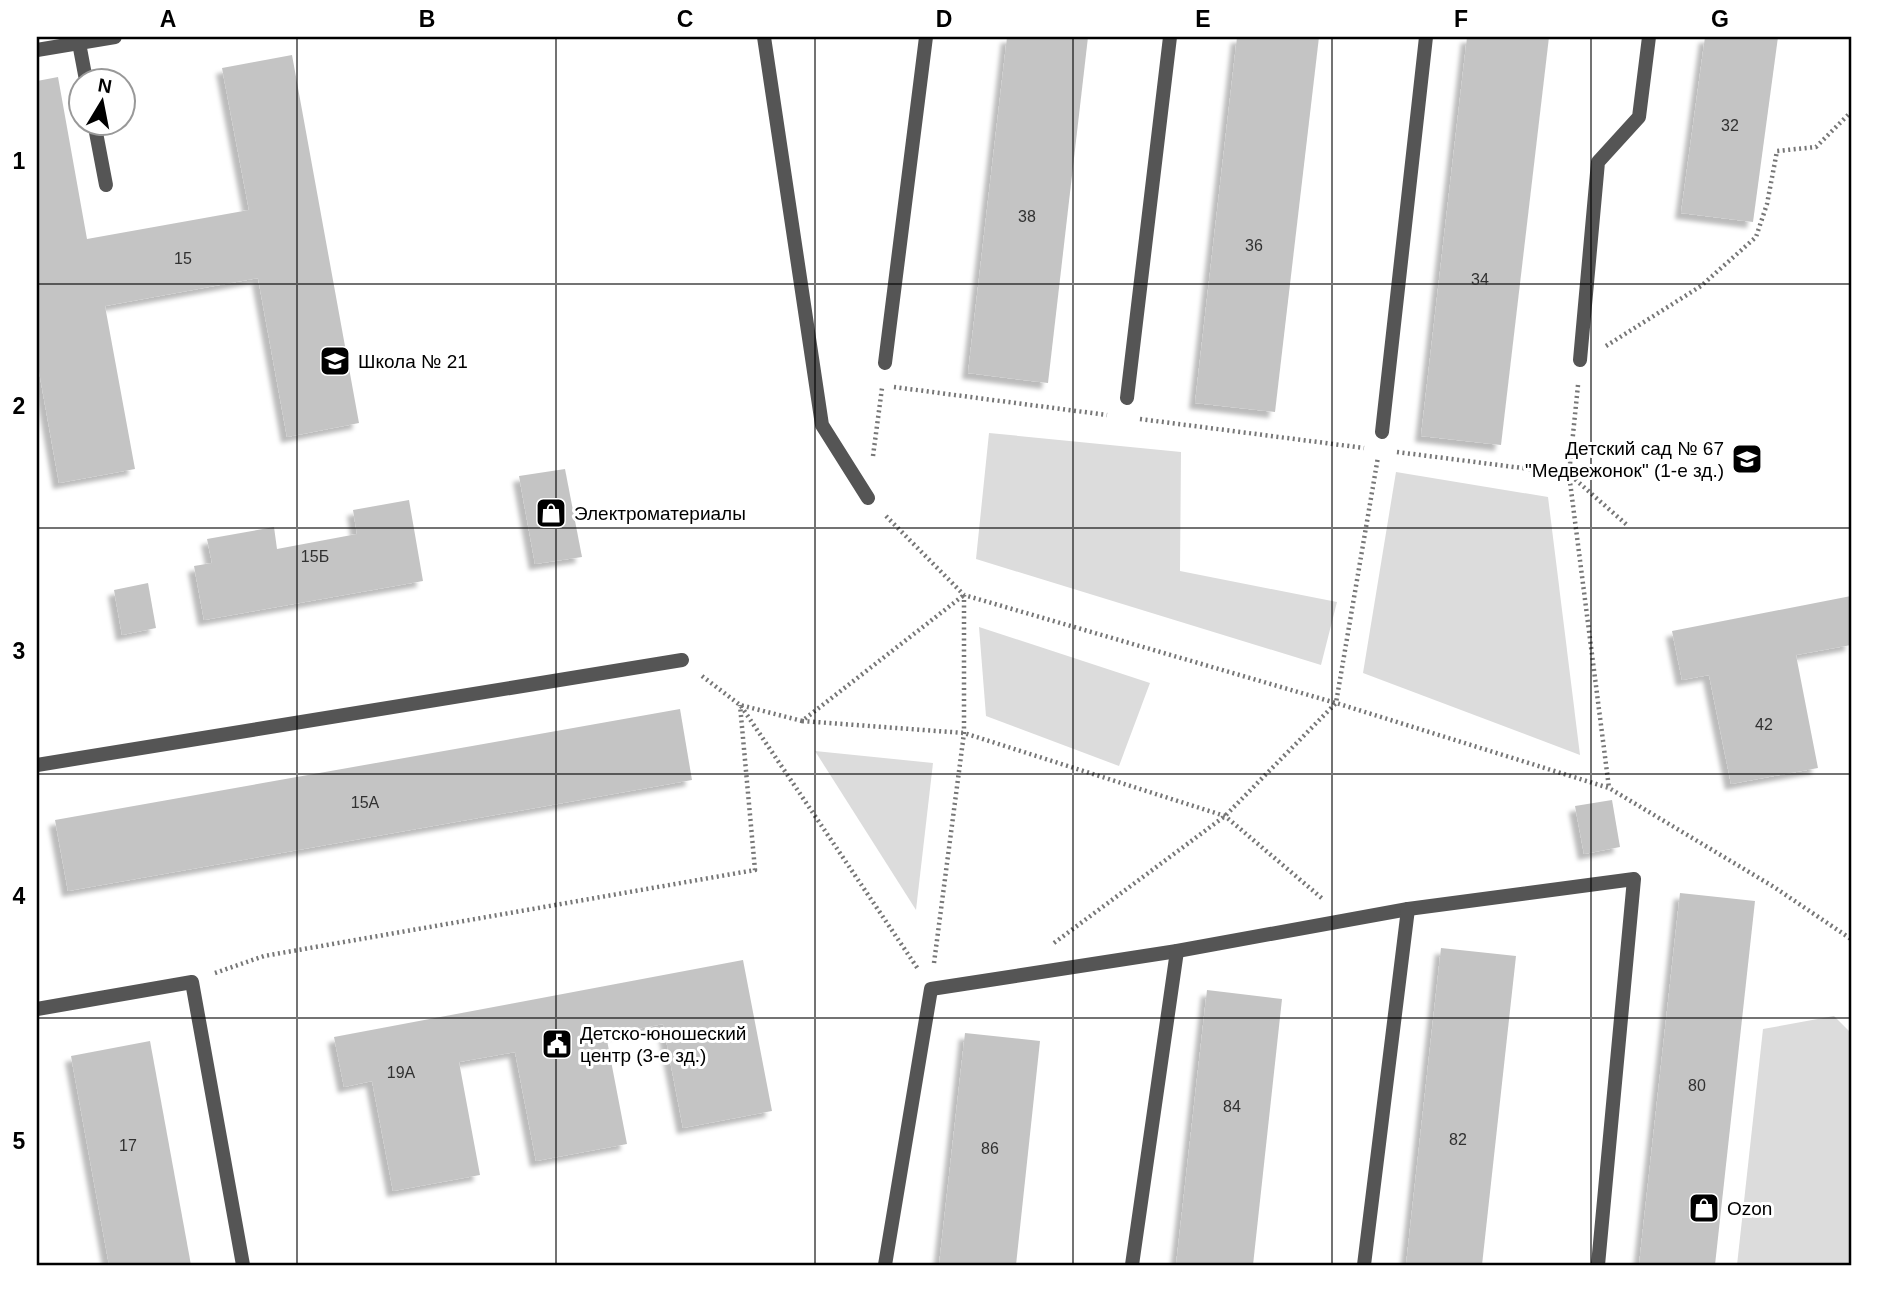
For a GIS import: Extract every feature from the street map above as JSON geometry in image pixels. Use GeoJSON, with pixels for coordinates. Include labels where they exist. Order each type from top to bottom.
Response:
{"type":"FeatureCollection","features":[{"type":"Feature","properties":{"kind":"lane"},"geometry":{"type":"LineString","coordinates":[[37,50],[115,37]]}},
{"type":"Feature","properties":{"kind":"lane"},"geometry":{"type":"LineString","coordinates":[[764,37],[822,425],[868,498]]}},
{"type":"Feature","properties":{"kind":"lane"},"geometry":{"type":"LineString","coordinates":[[885,363],[926,37]]}},
{"type":"Feature","properties":{"kind":"lane"},"geometry":{"type":"LineString","coordinates":[[1127,398],[1170,37]]}},
{"type":"Feature","properties":{"kind":"lane"},"geometry":{"type":"LineString","coordinates":[[1382,432],[1426,37]]}},
{"type":"Feature","properties":{"kind":"lane"},"geometry":{"type":"LineString","coordinates":[[1580,360],[1598,162],[1639,117],[1649,37]]}},
{"type":"Feature","properties":{"kind":"lane"},"geometry":{"type":"LineString","coordinates":[[79,43],[83,66]]}},
{"type":"Feature","properties":{"kind":"lane"},"geometry":{"type":"LineString","coordinates":[[97,136],[106,185]]}},
{"type":"Feature","properties":{"kind":"lane"},"geometry":{"type":"LineString","coordinates":[[37,765],[682,660]]}},
{"type":"Feature","properties":{"kind":"lane"},"geometry":{"type":"LineString","coordinates":[[885,1265],[931,989],[1177,951],[1408,909],[1634,879],[1598,1265]]}},
{"type":"Feature","properties":{"kind":"lane"},"geometry":{"type":"LineString","coordinates":[[1364,1265],[1408,909]]}},
{"type":"Feature","properties":{"kind":"lane"},"geometry":{"type":"LineString","coordinates":[[1132,1265],[1177,951]]}},
{"type":"Feature","properties":{"kind":"lane"},"geometry":{"type":"LineString","coordinates":[[37,1009],[191,982],[243,1265]]}},
{"type":"Feature","properties":{"kind":"path"},"geometry":{"type":"LineString","coordinates":[[1609,788],[1569,474],[1580,360],[1701,286],[1756,237],[1777,151],[1815,147],[1851,112]]}},
{"type":"Feature","properties":{"kind":"path"},"geometry":{"type":"LineString","coordinates":[[1111,415],[882,385],[868,498],[964,595],[1336,703],[1609,788],[1773,887],[1851,939]]}},
{"type":"Feature","properties":{"kind":"path"},"geometry":{"type":"LineString","coordinates":[[1138,419],[1569,474],[1627,525]]}},
{"type":"Feature","properties":{"kind":"path"},"geometry":{"type":"LineString","coordinates":[[1052,945],[1225,816],[1336,703],[1382,432]]}},
{"type":"Feature","properties":{"kind":"path"},"geometry":{"type":"LineString","coordinates":[[802,721],[964,595]]}},
{"type":"Feature","properties":{"kind":"path"},"geometry":{"type":"LineString","coordinates":[[931,989],[964,733],[964,595]]}},
{"type":"Feature","properties":{"kind":"path"},"geometry":{"type":"LineString","coordinates":[[682,660],[740,705],[931,989]]}},
{"type":"Feature","properties":{"kind":"path"},"geometry":{"type":"LineString","coordinates":[[740,705],[802,721],[964,733],[1225,816],[1347,919]]}},
{"type":"Feature","properties":{"kind":"path"},"geometry":{"type":"LineString","coordinates":[[191,982],[264,956],[755,870],[740,705]]}},
{"type":"Feature","properties":{"kind":"shaded area"},"geometry":{"type":"Polygon","coordinates":[[[989,433],[1181,452],[1180,571],[1337,602],[1321,665],[976,559],[989,433]]]}},
{"type":"Feature","properties":{"kind":"shaded area"},"geometry":{"type":"Polygon","coordinates":[[[1396,472],[1548,497],[1580,755],[1363,673],[1396,472]]]}},
{"type":"Feature","properties":{"kind":"shaded area"},"geometry":{"type":"Polygon","coordinates":[[[979,627],[1150,683],[1119,766],[986,716],[979,627]]]}},
{"type":"Feature","properties":{"kind":"shaded area"},"geometry":{"type":"Polygon","coordinates":[[[815,751],[933,763],[916,910],[815,751]]]}},
{"type":"Feature","properties":{"kind":"shaded area"},"geometry":{"type":"Polygon","coordinates":[[[1834,1016],[1851,1033],[1851,1265],[1737,1265],[1763,1029],[1834,1016]]]}},
{"type":"Feature","properties":{"kind":"building"},"geometry":{"type":"Polygon","coordinates":[[[1007,37],[1088,37],[1048,383],[968,373],[1007,37]]]}},
{"type":"Feature","properties":{"kind":"building"},"geometry":{"type":"Polygon","coordinates":[[[1237,37],[1319,37],[1275,412],[1195,403],[1237,37]]]}},
{"type":"Feature","properties":{"kind":"building"},"geometry":{"type":"Polygon","coordinates":[[[1467,37],[1549,37],[1501,445],[1421,436],[1467,37]]]}},
{"type":"Feature","properties":{"kind":"building"},"geometry":{"type":"Polygon","coordinates":[[[1705,37],[1778,37],[1753,222],[1681,213],[1705,37]]]}},
{"type":"Feature","properties":{"kind":"building"},"geometry":{"type":"Polygon","coordinates":[[[292,55],[359,423],[287,437],[258,278],[105,306],[135,469],[59,483],[37,360],[37,81],[58,77],[66,136],[69,136],[87,239],[249,210],[222,68],[292,55]]]}},
{"type":"Feature","properties":{"kind":"building"},"geometry":{"type":"Polygon","coordinates":[[[565,469],[582,557],[535,564],[519,476],[565,469]]]}},
{"type":"Feature","properties":{"kind":"building"},"geometry":{"type":"Polygon","coordinates":[[[409,500],[423,581],[204,620],[194,566],[212,563],[207,539],[274,527],[277,549],[357,534],[353,510],[409,500]]]}},
{"type":"Feature","properties":{"kind":"building"},"geometry":{"type":"Polygon","coordinates":[[[148,583],[156,628],[122,635],[114,590],[148,583]]]}},
{"type":"Feature","properties":{"kind":"building"},"geometry":{"type":"Polygon","coordinates":[[[1851,596],[1851,645],[1796,655],[1818,768],[1731,784],[1709,675],[1682,680],[1672,631],[1851,596]]]}},
{"type":"Feature","properties":{"kind":"building"},"geometry":{"type":"Polygon","coordinates":[[[680,709],[692,780],[68,891],[55,820],[680,709]]]}},
{"type":"Feature","properties":{"kind":"building"},"geometry":{"type":"Polygon","coordinates":[[[1612,800],[1620,847],[1584,854],[1575,806],[1612,800]]]}},
{"type":"Feature","properties":{"kind":"building"},"geometry":{"type":"Polygon","coordinates":[[[1680,893],[1755,901],[1715,1265],[1639,1265],[1680,893]]]}},
{"type":"Feature","properties":{"kind":"building"},"geometry":{"type":"Polygon","coordinates":[[[1441,948],[1516,956],[1482,1265],[1406,1265],[1441,948]]]}},
{"type":"Feature","properties":{"kind":"building"},"geometry":{"type":"Polygon","coordinates":[[[743,960],[772,1111],[683,1128],[663,1024],[606,1035],[627,1144],[536,1161],[515,1052],[459,1062],[480,1175],[393,1191],[372,1081],[344,1087],[334,1037],[743,960]]]}},
{"type":"Feature","properties":{"kind":"building"},"geometry":{"type":"Polygon","coordinates":[[[1207,990],[1282,999],[1253,1265],[1176,1265],[1207,990]]]}},
{"type":"Feature","properties":{"kind":"building"},"geometry":{"type":"Polygon","coordinates":[[[965,1033],[1040,1041],[1016,1265],[939,1265],[965,1033]]]}},
{"type":"Feature","properties":{"kind":"building"},"geometry":{"type":"Polygon","coordinates":[[[150,1041],[191,1265],[109,1265],[71,1056],[150,1041]]]}},
{"type":"Feature","properties":{"kind":"place","name":"Школа № 21"},"geometry":{"type":"Point","coordinates":[335,361]}},
{"type":"Feature","properties":{"kind":"place","name":"Детский сад № 67 \"Медвежонок\" (1-е зд.)"},"geometry":{"type":"Point","coordinates":[1747,459]}},
{"type":"Feature","properties":{"kind":"place","name":"Электроматериалы"},"geometry":{"type":"Point","coordinates":[551,513]}},
{"type":"Feature","properties":{"kind":"place","name":"Детско-юношеский центр (3-е зд.)"},"geometry":{"type":"Point","coordinates":[557,1044]}},
{"type":"Feature","properties":{"kind":"place","name":"Ozon"},"geometry":{"type":"Point","coordinates":[1704,1208]}}]}
